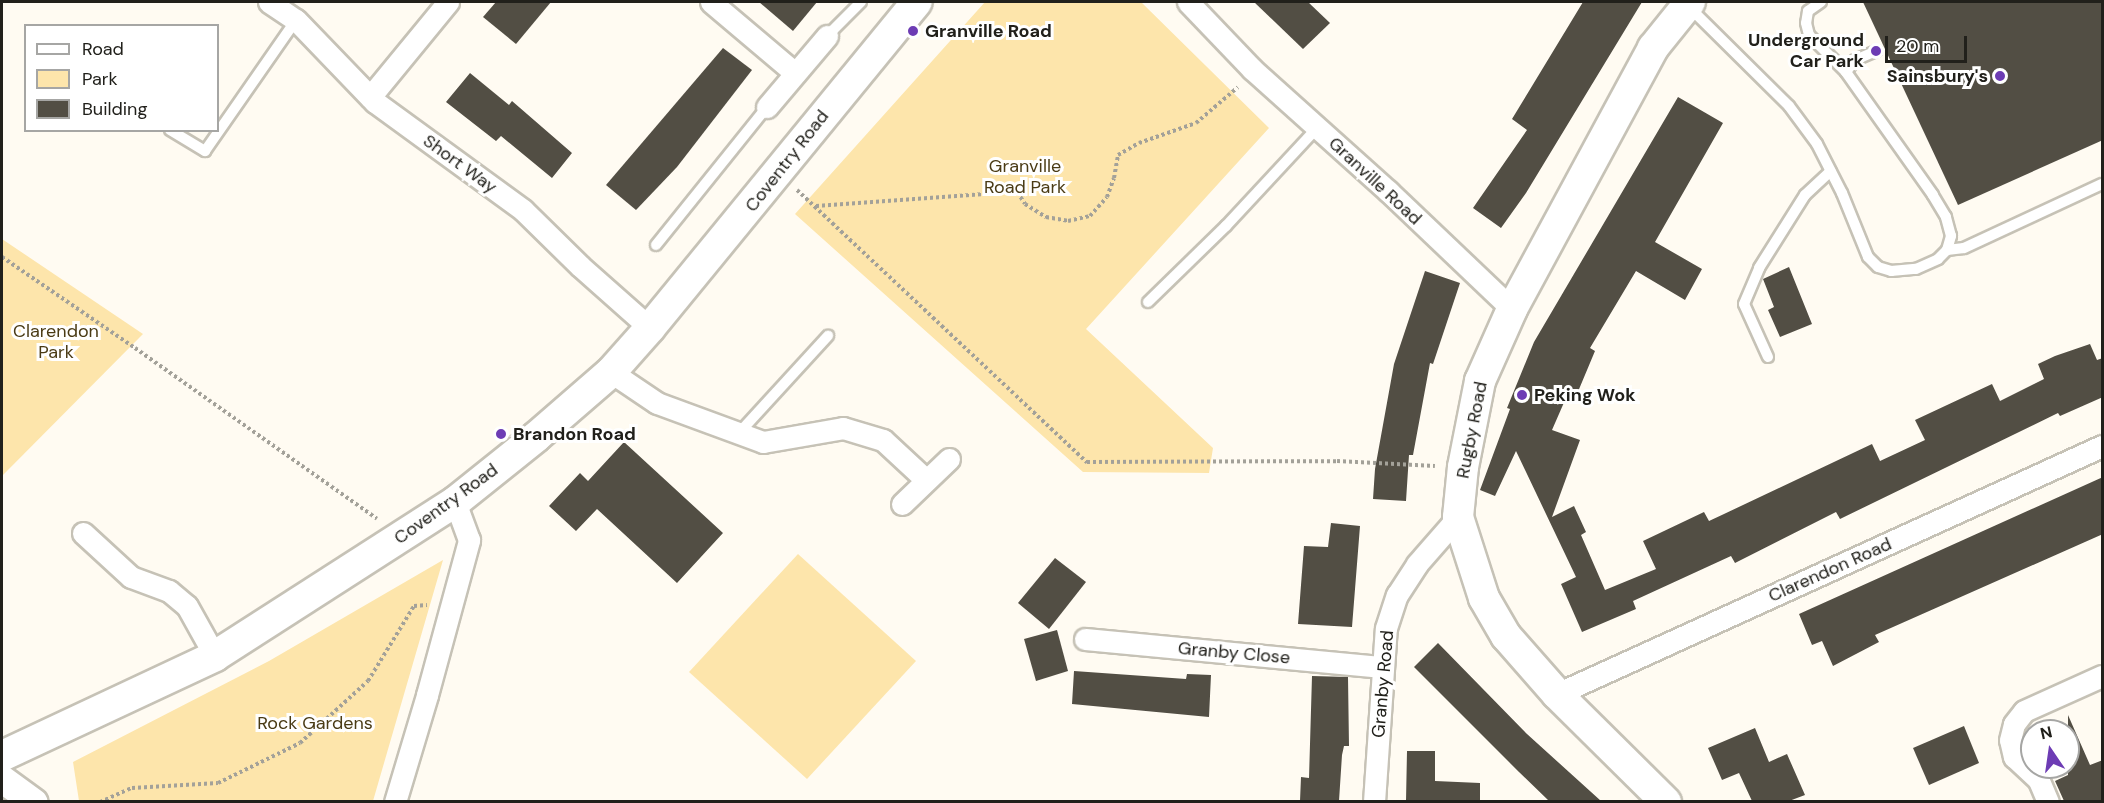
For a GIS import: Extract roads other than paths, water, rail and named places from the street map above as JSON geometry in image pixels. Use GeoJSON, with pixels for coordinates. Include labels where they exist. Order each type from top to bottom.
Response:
{"type":"FeatureCollection","features":[{"type":"Feature","properties":{"kind":"main road","name":"Coventry Road"},"geometry":{"type":"LineString","coordinates":[[2,756],[215,656],[456,502],[611,372],[777,176],[841,93],[917,2]]}},
{"type":"Feature","properties":{"kind":"main road","name":"Rugby Road"},"geometry":{"type":"LineString","coordinates":[[1666,801],[1557,694],[1506,636],[1484,598],[1458,517],[1463,467],[1480,381],[1512,309],[1653,48],[1689,3]]}},
{"type":"Feature","properties":{"kind":"street","name":"Short Way"},"geometry":{"type":"LineString","coordinates":[[269,2],[296,20],[370,97],[523,210],[580,266],[650,328]]}},
{"type":"Feature","properties":{"kind":"street"},"geometry":{"type":"LineString","coordinates":[[370,97],[448,2]]}},
{"type":"Feature","properties":{"kind":"street"},"geometry":{"type":"LineString","coordinates":[[711,2],[795,73]]}},
{"type":"Feature","properties":{"kind":"street","name":"Granville Road"},"geometry":{"type":"LineString","coordinates":[[1188,2],[1252,69],[1512,309]]}},
{"type":"Feature","properties":{"kind":"street"},"geometry":{"type":"LineString","coordinates":[[767,107],[827,36]]}},
{"type":"Feature","properties":{"kind":"street"},"geometry":{"type":"LineString","coordinates":[[611,372],[657,403],[763,442],[843,428],[883,440],[925,479]]}},
{"type":"Feature","properties":{"kind":"street","name":"Clarendon Road"},"geometry":{"type":"LineString","coordinates":[[1557,694],[2103,446]]}},
{"type":"Feature","properties":{"kind":"street"},"geometry":{"type":"LineString","coordinates":[[902,504],[925,479],[949,459]]}},
{"type":"Feature","properties":{"kind":"street"},"geometry":{"type":"LineString","coordinates":[[395,801],[468,540],[456,502]]}},
{"type":"Feature","properties":{"kind":"street","name":"Granby Road"},"geometry":{"type":"LineString","coordinates":[[1374,801],[1386,628],[1397,595],[1417,564],[1458,517]]}},
{"type":"Feature","properties":{"kind":"street"},"geometry":{"type":"LineString","coordinates":[[83,533],[131,577],[169,591],[187,606],[215,656]]}},
{"type":"Feature","properties":{"kind":"street","name":"Granby Close"},"geometry":{"type":"LineString","coordinates":[[1085,639],[1383,667]]}},
{"type":"Feature","properties":{"kind":"street"},"geometry":{"type":"LineString","coordinates":[[2048,801],[2038,779],[2014,757],[2010,740],[2014,724],[2025,711],[2103,676]]}},
{"type":"Feature","properties":{"kind":"street"},"geometry":{"type":"LineString","coordinates":[[2,779],[34,801]]}},
{"type":"Feature","properties":{"kind":"lane"},"geometry":{"type":"LineString","coordinates":[[827,36],[861,2]]}},
{"type":"Feature","properties":{"kind":"lane"},"geometry":{"type":"LineString","coordinates":[[1689,3],[1789,106],[1817,144],[1832,171],[1868,258],[1878,267],[1891,271],[1916,269],[1938,259],[1947,250],[1951,236],[1946,217],[1899,145],[1846,72],[1809,35],[1806,22],[1808,11],[1821,2]]}},
{"type":"Feature","properties":{"kind":"lane"},"geometry":{"type":"LineString","coordinates":[[219,131],[296,20]]}},
{"type":"Feature","properties":{"kind":"lane"},"geometry":{"type":"LineString","coordinates":[[1846,72],[1855,60],[1876,51]]}},
{"type":"Feature","properties":{"kind":"lane"},"geometry":{"type":"LineString","coordinates":[[656,245],[767,107]]}},
{"type":"Feature","properties":{"kind":"lane"},"geometry":{"type":"LineString","coordinates":[[1148,302],[1226,226],[1317,128]]}},
{"type":"Feature","properties":{"kind":"lane"},"geometry":{"type":"LineString","coordinates":[[173,132],[205,151],[218,132]]}},
{"type":"Feature","properties":{"kind":"lane"},"geometry":{"type":"LineString","coordinates":[[1768,357],[1744,304],[1759,268],[1805,195],[1832,171]]}},
{"type":"Feature","properties":{"kind":"lane"},"geometry":{"type":"LineString","coordinates":[[1947,250],[1964,248],[2103,184]]}},
{"type":"Feature","properties":{"kind":"lane"},"geometry":{"type":"LineString","coordinates":[[739,433],[828,336]]}},
{"type":"Feature","properties":{"kind":"place","name":"Granville Road"},"geometry":{"type":"Point","coordinates":[913,31]}},
{"type":"Feature","properties":{"kind":"place","name":"Underground Car Park"},"geometry":{"type":"Point","coordinates":[1876,51]}},
{"type":"Feature","properties":{"kind":"place","name":"Sainsbury's"},"geometry":{"type":"Point","coordinates":[2000,76]}},
{"type":"Feature","properties":{"kind":"place","name":"Peking Wok"},"geometry":{"type":"Point","coordinates":[1522,395]}},
{"type":"Feature","properties":{"kind":"place","name":"Brandon Road"},"geometry":{"type":"Point","coordinates":[501,434]}},
{"type":"Feature","properties":{"kind":"park label","name":"Granville Road Park"},"geometry":{"type":"Point","coordinates":[1025,177]}},
{"type":"Feature","properties":{"kind":"park label","name":"Clarendon Park"},"geometry":{"type":"Point","coordinates":[56,342]}},
{"type":"Feature","properties":{"kind":"park label","name":"Rock Gardens"},"geometry":{"type":"Point","coordinates":[315,723]}}]}
